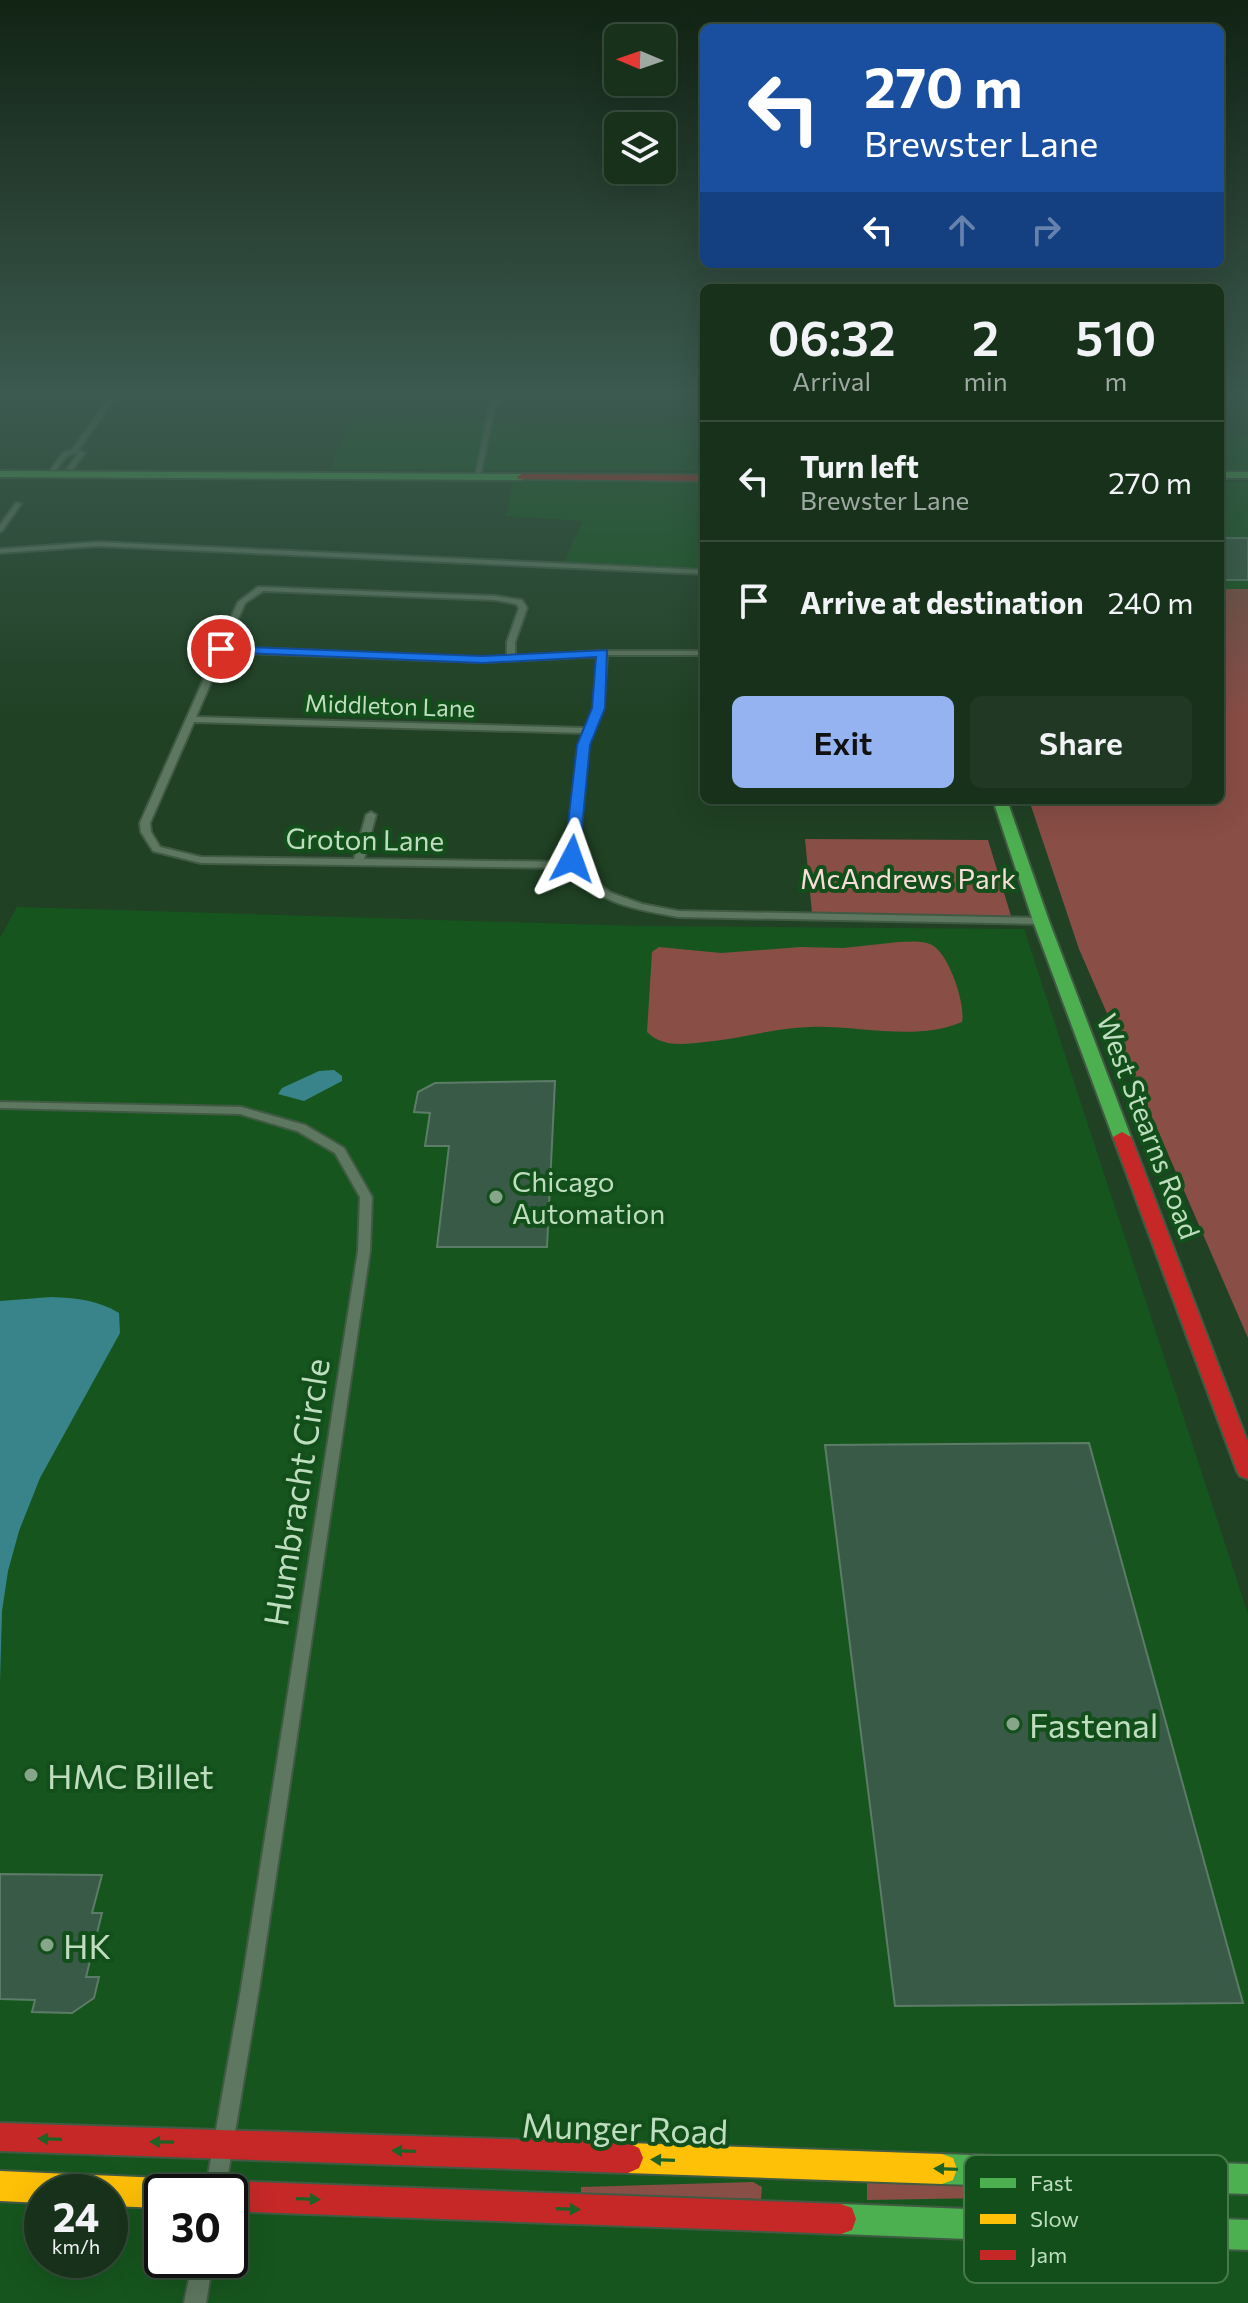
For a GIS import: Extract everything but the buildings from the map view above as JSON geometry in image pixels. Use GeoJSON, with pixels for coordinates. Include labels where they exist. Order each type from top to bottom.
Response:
{"type":"FeatureCollection","features":[{"type":"Feature","properties":{"kind":"main road","name":"West Stearns Road"},"geometry":{"type":"LineString","coordinates":[[1001,804],[1041,921],[1248,1471]]}},
{"type":"Feature","properties":{"kind":"main road","name":"Munger Road"},"geometry":{"type":"LineString","coordinates":[[0,2137],[964,2169]]}},
{"type":"Feature","properties":{"kind":"main road","name":"Munger Road"},"geometry":{"type":"LineString","coordinates":[[1228,2178],[1248,2179]]}},
{"type":"Feature","properties":{"kind":"main road"},"geometry":{"type":"LineString","coordinates":[[0,2186],[144,2192]]}},
{"type":"Feature","properties":{"kind":"main road"},"geometry":{"type":"LineString","coordinates":[[248,2197],[964,2224]]}},
{"type":"Feature","properties":{"kind":"main road"},"geometry":{"type":"LineString","coordinates":[[1228,2234],[1248,2235]]}},
{"type":"Feature","properties":{"kind":"street"},"geometry":{"type":"LineString","coordinates":[[0,530],[18,504]]}},
{"type":"Feature","properties":{"kind":"street"},"geometry":{"type":"LineString","coordinates":[[0,551],[98,544],[700,572]]}},
{"type":"Feature","properties":{"kind":"street"},"geometry":{"type":"LineString","coordinates":[[190,719],[242,602],[261,589],[495,598],[519,602],[523,608],[511,642],[511,659]]}},
{"type":"Feature","properties":{"kind":"street"},"geometry":{"type":"LineString","coordinates":[[221,649],[511,659],[603,653],[700,653]]}},
{"type":"Feature","properties":{"kind":"street"},"geometry":{"type":"LineString","coordinates":[[603,653],[599,708],[588,731],[572,845],[574,865],[590,884],[607,895],[664,912],[1041,921]]}},
{"type":"Feature","properties":{"kind":"street","name":"Middleton Lane"},"geometry":{"type":"LineString","coordinates":[[190,719],[588,731]]}},
{"type":"Feature","properties":{"kind":"street","name":"Groton Lane"},"geometry":{"type":"LineString","coordinates":[[190,719],[145,823],[146,832],[156,849],[201,860],[574,865]]}},
{"type":"Feature","properties":{"kind":"street"},"geometry":{"type":"LineString","coordinates":[[358,863],[371,815]]}},
{"type":"Feature","properties":{"kind":"street","name":"Humbracht Circle"},"geometry":{"type":"LineString","coordinates":[[0,1105],[241,1111],[301,1128],[340,1151],[366,1197],[364,1251],[218,2174]]}},
{"type":"Feature","properties":{"kind":"street"},"geometry":{"type":"LineString","coordinates":[[195,2303],[200,2278]]}},
{"type":"Feature","properties":{"kind":"shaded area"},"geometry":{"type":"Polygon","coordinates":[[[509,501],[700,501],[700,571],[563,564],[583,521],[506,516],[509,501]]]}},
{"type":"Feature","properties":{"kind":"shaded area"},"geometry":{"type":"Polygon","coordinates":[[[1224,501],[1248,501],[1248,589],[1224,589],[1224,501]]]}},
{"type":"Feature","properties":{"kind":"shaded area"},"geometry":{"type":"Polygon","coordinates":[[[17,907],[636,926],[1024,929],[1248,1614],[1248,2303],[0,2303],[0,938],[17,907]]]}},
{"type":"Feature","properties":{"kind":"green space"},"geometry":{"type":"Polygon","coordinates":[[[1224,589],[1248,589],[1248,1338],[1079,949],[1030,804],[1224,804],[1224,589]]]}},
{"type":"Feature","properties":{"kind":"green space","name":"McAndrews Park"},"geometry":{"type":"Polygon","coordinates":[[[805,839],[988,840],[1011,916],[812,913],[805,839]]]}},
{"type":"Feature","properties":{"kind":"green space"},"geometry":{"type":"Polygon","coordinates":[[[924,942],[938,950],[955,980],[962,1022],[944,1028],[906,1032],[796,1028],[682,1044],[660,1041],[647,1032],[652,952],[659,947],[721,953],[800,947],[843,948],[924,942]]]}},
{"type":"Feature","properties":{"kind":"green space"},"geometry":{"type":"Polygon","coordinates":[[[753,2182],[762,2187],[761,2199],[581,2194],[581,2187],[753,2182]]]}},
{"type":"Feature","properties":{"kind":"green space"},"geometry":{"type":"Polygon","coordinates":[[[867,2182],[964,2184],[964,2198],[867,2200],[867,2182]]]}},
{"type":"Feature","properties":{"kind":"water"},"geometry":{"type":"Polygon","coordinates":[[[334,1070],[342,1076],[342,1081],[304,1101],[278,1094],[282,1088],[319,1071],[334,1070]]]}},
{"type":"Feature","properties":{"kind":"water"},"geometry":{"type":"Polygon","coordinates":[[[51,1297],[86,1300],[119,1313],[120,1333],[40,1478],[19,1531],[8,1571],[2,1611],[0,1682],[0,1301],[51,1297]]]}},
{"type":"Feature","properties":{"kind":"traffic: fast"},"geometry":{"type":"LineString","coordinates":[[1001,804],[1041,921],[1122,1137]]}},
{"type":"Feature","properties":{"kind":"traffic: fast"},"geometry":{"type":"LineString","coordinates":[[942,2169],[964,2170]]}},
{"type":"Feature","properties":{"kind":"traffic: fast"},"geometry":{"type":"LineString","coordinates":[[1228,2178],[1248,2179]]}},
{"type":"Feature","properties":{"kind":"traffic: fast"},"geometry":{"type":"LineString","coordinates":[[841,2219],[964,2224]]}},
{"type":"Feature","properties":{"kind":"traffic: fast"},"geometry":{"type":"LineString","coordinates":[[1228,2234],[1248,2235]]}},
{"type":"Feature","properties":{"kind":"traffic: slow"},"geometry":{"type":"LineString","coordinates":[[628,2158],[942,2169]]}},
{"type":"Feature","properties":{"kind":"traffic: slow"},"geometry":{"type":"LineString","coordinates":[[0,2186],[144,2192]]}},
{"type":"Feature","properties":{"kind":"traffic: jam"},"geometry":{"type":"LineString","coordinates":[[1122,1137],[1248,1471]]}},
{"type":"Feature","properties":{"kind":"traffic: jam"},"geometry":{"type":"LineString","coordinates":[[0,2137],[628,2158]]}},
{"type":"Feature","properties":{"kind":"traffic: jam"},"geometry":{"type":"LineString","coordinates":[[248,2197],[841,2219]]}},
{"type":"Feature","properties":{"kind":"place","name":"Chicago Automation"},"geometry":{"type":"Point","coordinates":[496,1197]}},
{"type":"Feature","properties":{"kind":"place","name":"Fastenal"},"geometry":{"type":"Point","coordinates":[1013,1724]}},
{"type":"Feature","properties":{"kind":"place","name":"HMC Billet"},"geometry":{"type":"Point","coordinates":[31,1775]}},
{"type":"Feature","properties":{"kind":"place","name":"HK"},"geometry":{"type":"Point","coordinates":[47,1945]}},
{"type":"Feature","properties":{"kind":"route"},"geometry":{"type":"LineString","coordinates":[[221,649],[482,660],[603,653],[599,708],[584,745],[572,859]]}}]}
